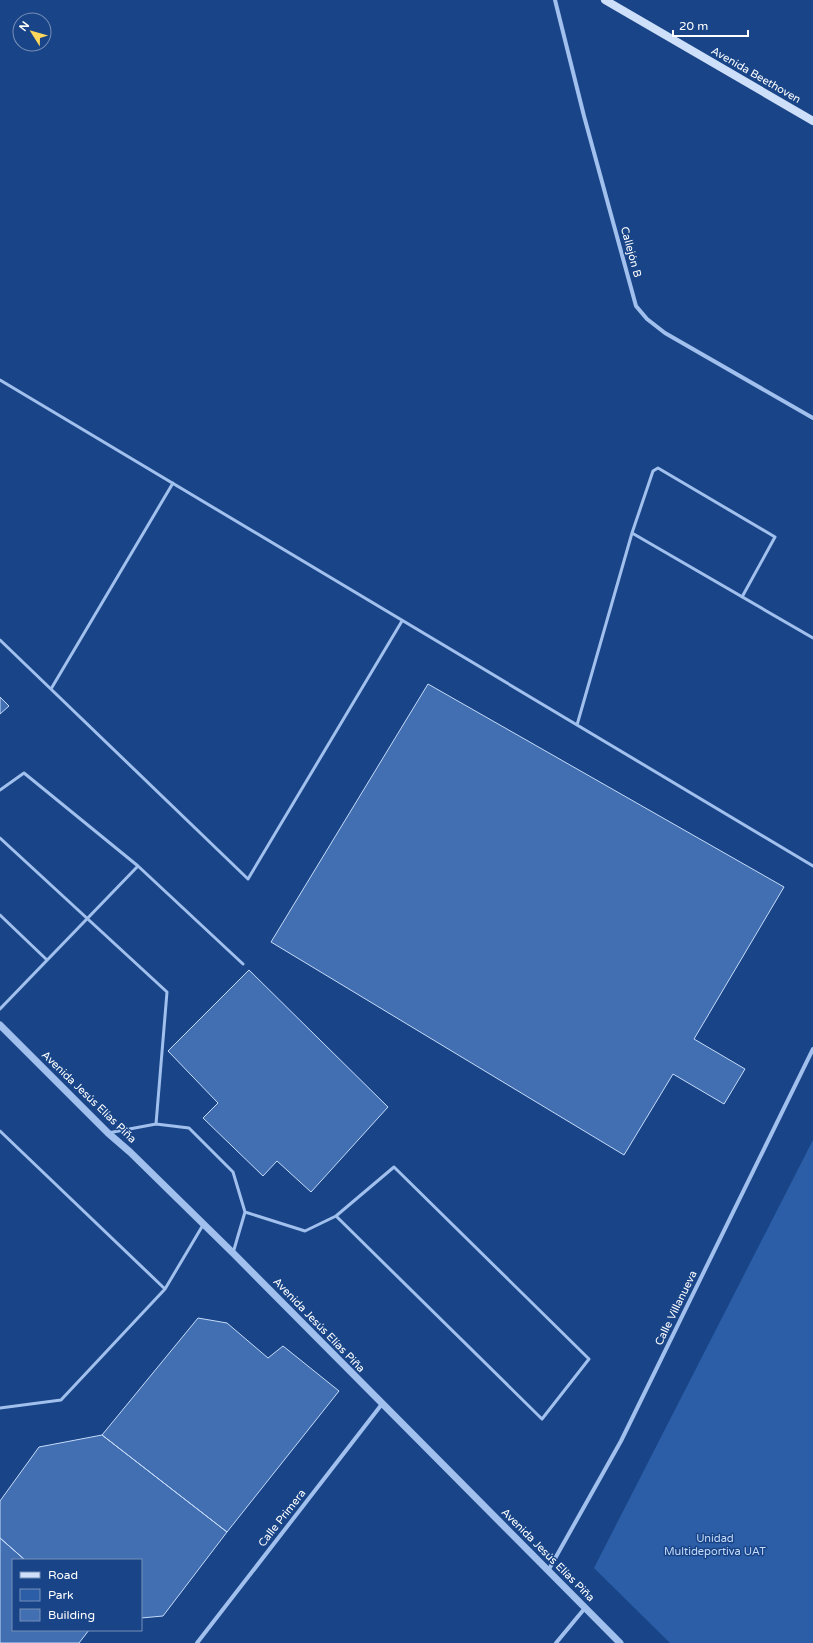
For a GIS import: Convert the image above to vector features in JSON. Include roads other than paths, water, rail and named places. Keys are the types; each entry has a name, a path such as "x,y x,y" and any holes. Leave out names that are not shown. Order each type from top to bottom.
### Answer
{"main road":[{"name":"Avenida Beethoven","path":"605,0 813,122"}],"street":[{"name":"Callejón B","path":"554,0 636,306 647,319 665,333 813,418"},
{"name":"Avenida Jesús Elías Piña","path":"0,1025 108,1133 130,1152 204,1224 620,1643"},
{"name":"Calle Villanueva","path":"548,1571 620,1441 813,1049"},
{"name":"Calle Primera","path":"197,1643 382,1404"},
{"path":"556,1643 585,1608"}],"lane":[{"path":"0,380 813,866"},
{"path":"577,725 632,534 653,471 658,468 775,537 742,596"},
{"path":"51,689 173,483"},
{"path":"632,534 813,638"},
{"path":"0,640 248,879 402,621"},
{"path":"0,790 24,773 138,866 243,964"},
{"path":"0,838 167,992 156,1124"},
{"path":"0,1009 138,866"},
{"path":"0,915 47,960"},
{"path":"108,1133 156,1124 189,1128 233,1172 245,1212 233,1253"},
{"path":"0,1131 165,1289"},
{"path":"245,1212 306,1231 336,1216 394,1167 588,1359 542,1419 336,1216"},
{"path":"0,1408 62,1400 165,1289 204,1224"}],"park label":[{"name":"Unidad Multideportiva UAT","path":"715,1544"}]}
